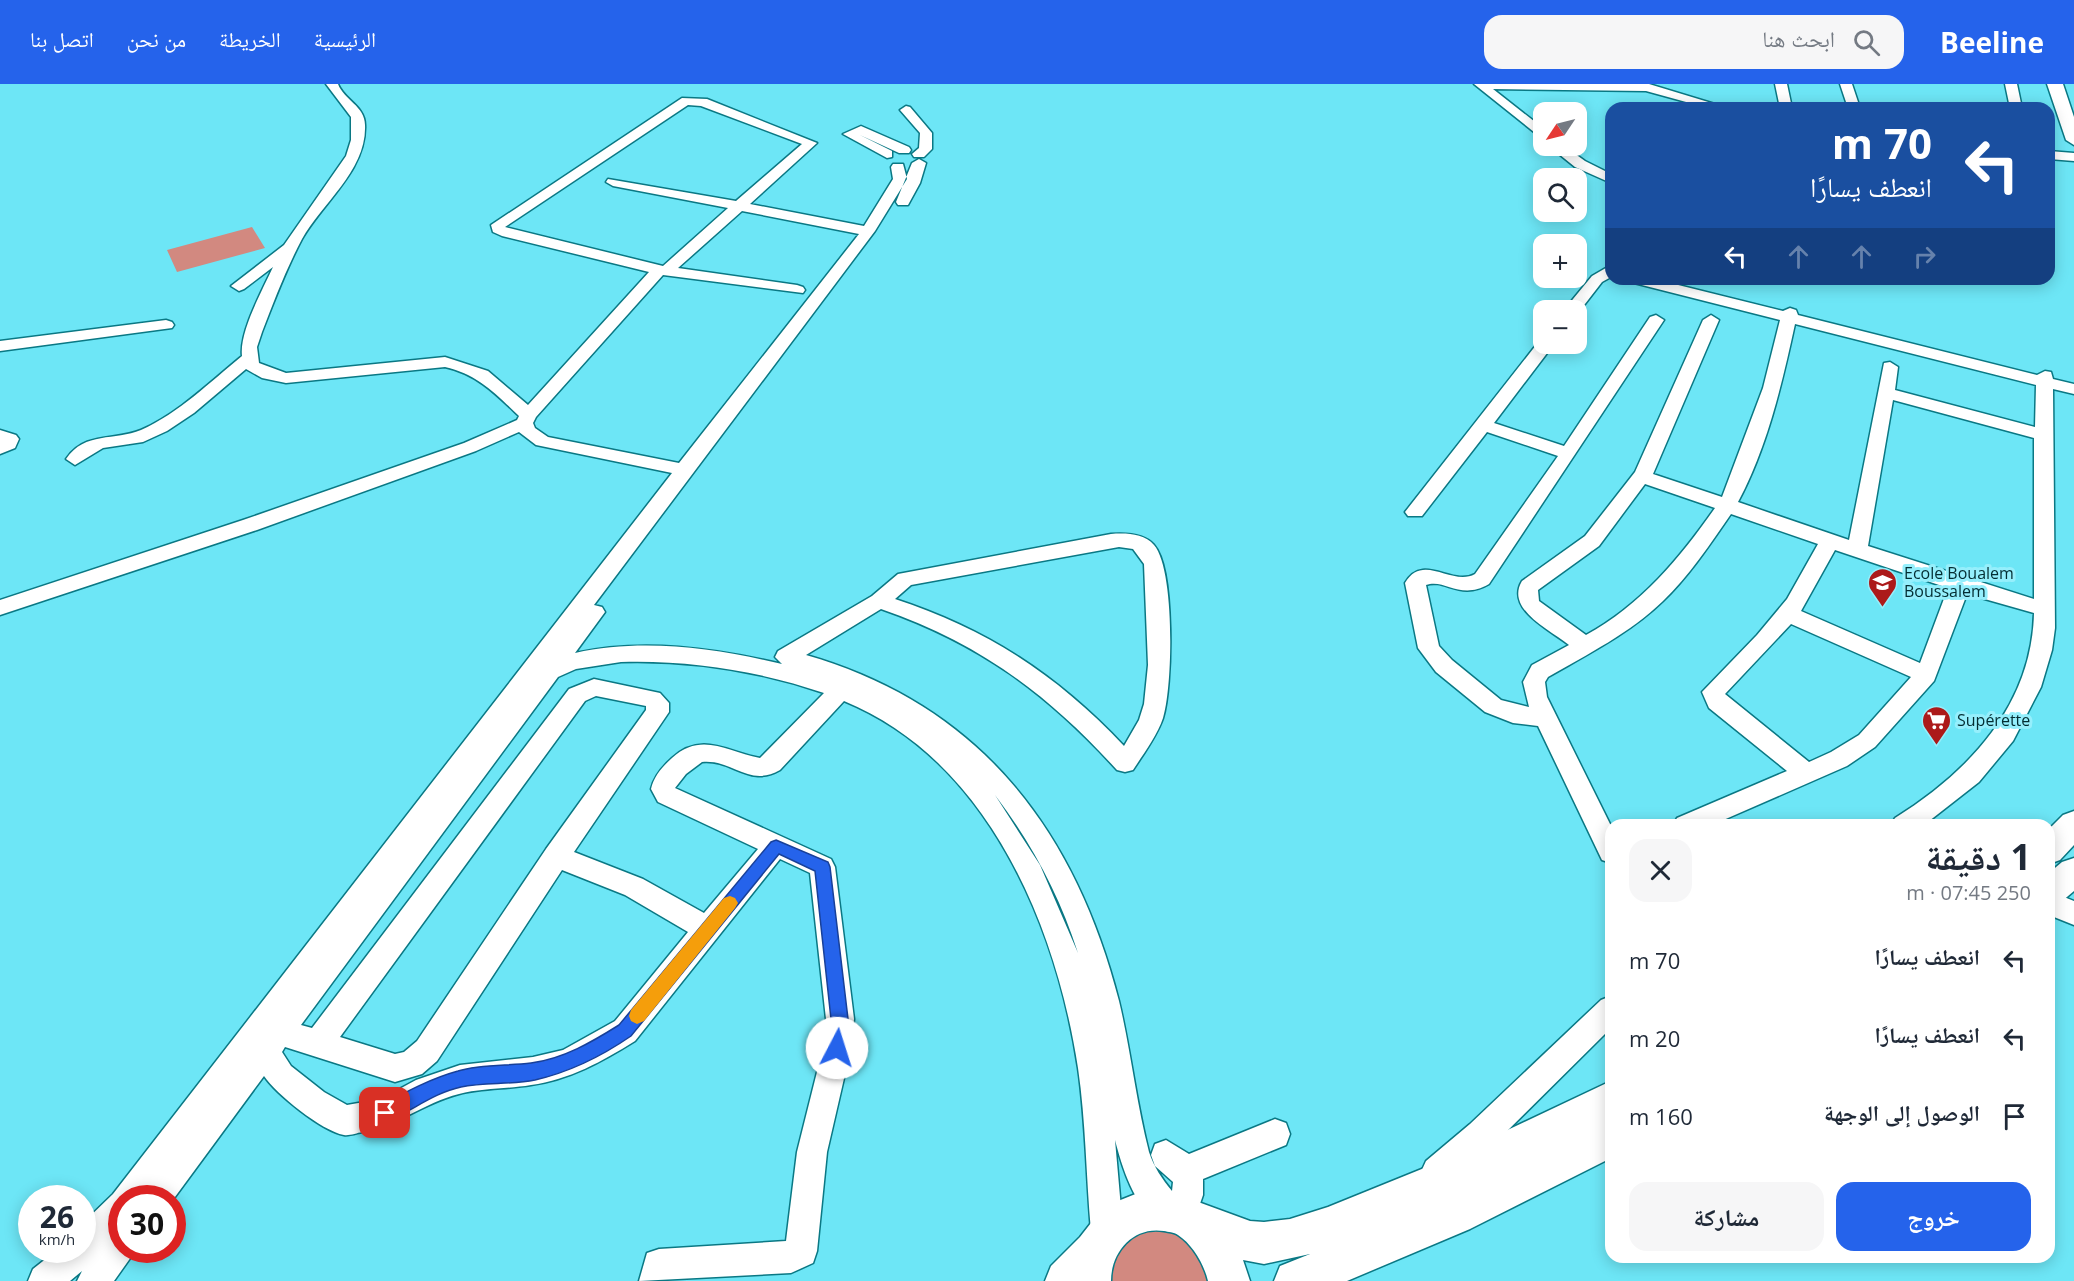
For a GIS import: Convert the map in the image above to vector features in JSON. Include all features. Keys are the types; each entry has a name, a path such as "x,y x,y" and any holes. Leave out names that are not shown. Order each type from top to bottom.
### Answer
{"main road":[{"path":"2055,84 2074,140"},
{"path":"2071,84 2074,93"},
{"path":"2055,844 2074,824"},
{"path":"2055,887 2074,872"},
{"path":"1066,1281 1098,1255 1125,1217 1147,1210 1181,1216 1240,1238 1263,1243 1302,1237 1456,1178 1605,1103"},
{"path":"1295,1281 1402,1239 1537,1177 1605,1140"},
{"path":"1181,1216 1215,1245 1224,1259 1229,1281"}],"street":[{"path":"333,84 334,91 351,105 359,122 356,150 307,217 290,248 254,332 249,347 251,365 268,374 286,378 445,362 462,364 487,376 526,419 527,431 542,441 683,470"},
{"path":"1481,84 1645,86 1701,102"},
{"path":"1481,84 1533,127"},
{"path":"1781,84 1785,102"},
{"path":"1846,84 1852,102"},
{"path":"1997,84 2011,85 2015,102"},
{"path":"1645,86 1652,94 1652,101"},
{"path":"797,290 658,269 507,233 498,229 498,225 686,101 703,102 804,141"},
{"path":"905,158 925,149 926,133 906,110"},
{"path":"0,608 250,525 470,447 526,419 658,269 723,203 804,141"},
{"path":"658,269 739,206 804,141"},
{"path":"2055,155 2074,157"},
{"path":"1570,156 1605,176"},
{"path":"137,1185 868,231 900,179 905,158"},
{"path":"164,1185 581,629 881,235 909,192 905,158"},
{"path":"613,182 868,231"},
{"path":"239,286 290,248"},
{"path":"1581,300 1605,275"},
{"path":"1660,285 2045,379 2074,389"},
{"path":"1677,285 1789,316"},
{"path":"1605,839 1534,690 1536,676 1546,667 1624,622 1656,596 1681,568 1728,505 1738,485 1772,388 1789,316"},
{"path":"1547,718 1513,714 1493,706 1444,666 1430,648 1415,583 1419,578 1427,576 1465,585 1479,582 1529,516 1567,453 1656,320"},
{"path":"1586,646 1532,606 1527,599 1527,591 1529,586 1592,541 1641,476 1688,378 1711,320"},
{"path":"0,346 166,325"},
{"path":"1415,512 1538,354"},
{"path":"75,459 98,441 134,438 148,433 178,414 250,357"},
{"path":"1857,551 1890,367"},
{"path":"2045,379 2074,383"},
{"path":"1914,819 1962,785 1989,758 2010,729 2040,657 2044,609 2045,379"},
{"path":"1886,393 2045,435"},
{"path":"1483,425 1567,453"},
{"path":"0,435 10,439 9,444 0,448"},
{"path":"1641,476 1960,585 2044,609"},
{"path":"786,657 879,601 895,585 919,574 1126,539 1142,543 1151,554 1154,564 1158,681 1156,702 1144,735 1125,763 1066,703 1028,673 976,639 946,625 879,601"},
{"path":"1806,773 1712,695 1789,614 1810,582 1829,541"},
{"path":"1700,819 1839,759 1867,741 1926,675 1960,585"},
{"path":"1789,614 1926,675"},
{"path":"581,629 599,641 664,640 710,644 820,665 862,680 899,699 936,724 974,758 1036,831 1053,859 1075,908 1094,962 1116,1052 1135,1156 1147,1185 1181,1216 1190,1181 1176,1163 1275,1134"},
{"path":"549,672 566,663 587,657 639,655 737,662 781,671 841,690 886,712 914,729 950,761 1013,840 1042,894 1066,953 1089,1049 1098,1255"},
{"path":"272,1042 318,1043 395,1068 412,1064 427,1051 555,857 657,712 658,704 652,699 594,687 577,695 318,1043"},
{"path":"656,1281 659,1265 791,1257 801,1251 812,1152 837,1048 840,1019 822,867 667,795 663,789 664,783 688,756 697,752 709,751 763,768 772,763 841,690"},
{"path":"272,1042 281,1076 305,1095 345,1120 385,1113 427,1090 460,1078 533,1071 566,1062 601,1046 625,1031 776,846"},
{"path":"555,857 582,865 634,889 691,918 706,930"},
{"path":"2055,905 2074,913"},
{"path":"1411,1194 1481,1135 1605,1015"},
{"path":"96,1234 108,1221"},
{"path":"94,1281 108,1262"},
{"path":"45,1281 66,1263"}],"shaded area":[{"path":"252,227 265,248 177,272 167,250"},
{"path":"1134,1229 1184,1232 1215,1281 1105,1281 1105,1272"}],"slow traffic":[{"path":"637,1016 730,903"}],"place":[{"name":"Ecole Boualem Boussalem","path":"1883,608"},
{"name":"Supérette","path":"1936,746"}],"route":[{"path":"385,1113 427,1090 460,1078 533,1071 566,1062 601,1046 625,1031 776,846 822,867 840,1019 837,1048"}]}
